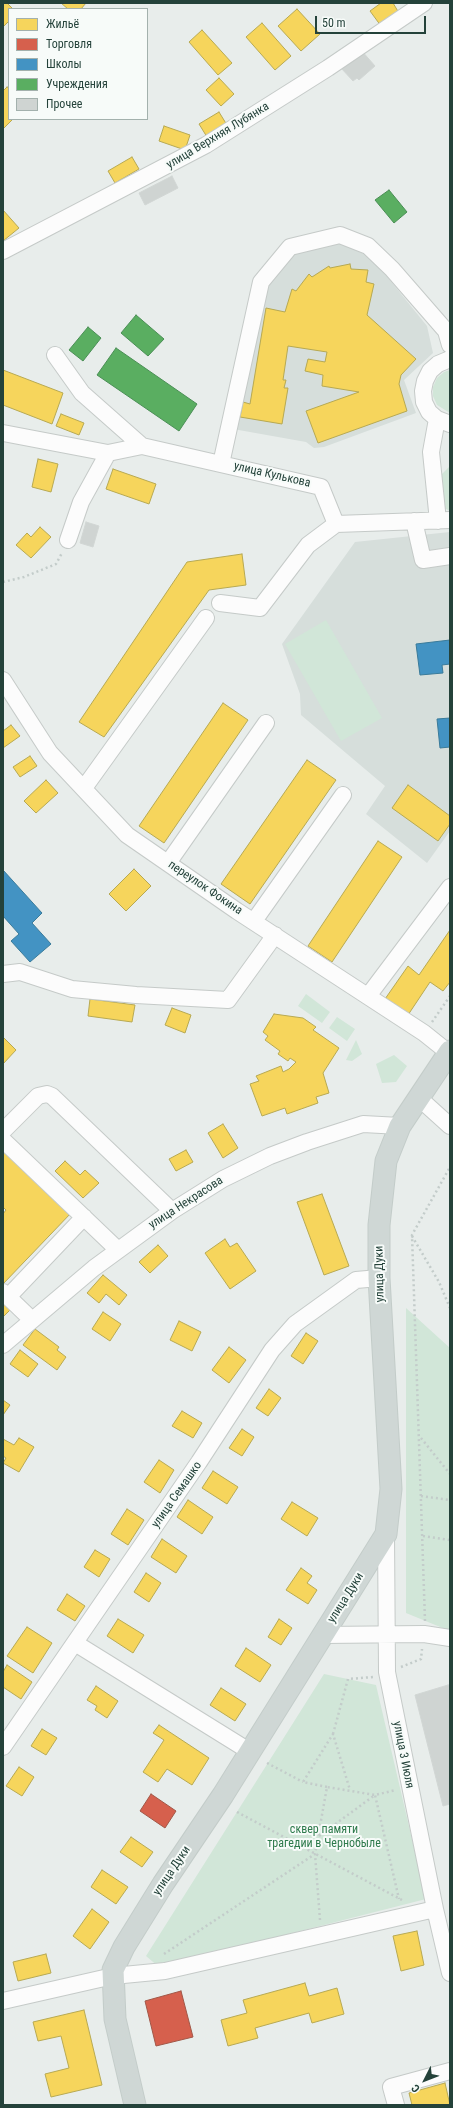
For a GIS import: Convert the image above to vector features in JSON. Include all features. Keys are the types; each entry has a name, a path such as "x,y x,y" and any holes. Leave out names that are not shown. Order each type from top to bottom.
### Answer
{"main road":[{"name":"улица Дуки","path":"135,2105 115,2019 113,1976 124,1947 163,1884 223,1795 249,1751 386,1534 391,1489 379,1278 379,1225 386,1161 400,1126 449,1052"}],"street":[{"name":"улица Верхняя Лубянка","path":"3,251 206,145 328,68 414,5"},
{"path":"221,464 261,282 290,247 340,235 368,246 392,269 446,331 450,345"},
{"path":"55,355 82,393 142,446"},
{"path":"220,603 260,608 308,545 336,524 444,520 431,452 444,422 429,412 424,402 423,391 425,381 430,371 438,364 450,359"},
{"path":"3,433 108,453 142,446"},
{"name":"улица Кулькова","path":"142,446 321,487 336,524"},
{"path":"68,540 81,502 108,453"},
{"path":"414,521 423,560 450,556"},
{"path":"84,788 206,618"},
{"name":"переулок Фокина","path":"3,680 50,753 127,834 254,921 424,1033 449,1052"},
{"path":"168,863 266,723"},
{"path":"254,921 343,795"},
{"path":"368,996 450,887"},
{"path":"3,974 20,972 72,989 136,995 228,1000 275,935"},
{"path":"3,1131 38,1096 47,1094 52,1096 172,1211"},
{"path":"419,1098 450,1126"},
{"name":"улица Некрасова","path":"5,1338 32,1319 118,1250 172,1211 223,1179 270,1156 307,1142 364,1124 400,1126"},
{"path":"3,1140 118,1250"},
{"path":"32,1319 5,1294 84,1217"},
{"name":"улица Семашко","path":"3,1747 199,1462 272,1350 295,1324 356,1280 379,1278"},
{"name":"улица 3 Июля","path":"386,1534 387,1672 429,1911 450,1973"},
{"path":"323,1634 424,1634 450,1638"},
{"path":"75,1643 249,1751"},
{"path":"3,2001 113,1976 165,1971 429,1911"},
{"path":"396,2105 391,2086 450,2071"}],"path":[{"path":"3,582 24,578 56,564"},
{"path":"424,1033 450,996"},
{"path":"426,1623 412,1235 450,1166"},
{"path":"412,1235 439,1282 450,1308"},
{"path":"421,1438 450,1474"},
{"path":"421,1496 450,1500"},
{"path":"423,1536 450,1540"},
{"path":"304,1782 333,1734 348,1679 373,1678"},
{"path":"333,1734 350,1790"},
{"path":"267,1763 304,1782 375,1795"},
{"path":"320,1936 315,1854 327,1787"},
{"path":"318,1836 375,1795 400,1789"},
{"path":"375,1795 399,1899"},
{"path":"237,1812 399,1899 429,1911"},
{"path":"160,1957 315,1854"}],"shaded area":[{"path":"336,241 372,258 427,326 433,353 404,380 416,413 324,447 314,448 306,442 233,429 262,287 292,251"},
{"path":"450,532 450,831 427,863 366,814 385,786 301,715 300,694 282,644 355,542"}],"green space":[{"path":"450,370 450,413 437,405 433,396 433,387 437,378 444,372"},
{"path":"450,466 450,511 442,507 439,498 442,474"},
{"path":"326,620 382,718 341,741 285,644"},
{"path":"306,994 330,1012 322,1023 298,1006"},
{"path":"337,1017 355,1029 347,1041 329,1028"},
{"path":"356,1040 362,1054 352,1061 346,1060"},
{"path":"394,1055 407,1066 396,1082 382,1083 376,1064"},
{"path":"406,1308 450,1348 450,1631 406,1613"},
{"name":"сквер памяти трагедии в Чернобыле","path":"324,1674 376,1685 426,1899 159,1967 146,1956"}],"building: Жильё":[{"path":"3,3 7,3 12,8 8,8 8,22 3,27"},
{"path":"61,3 86,3 82,8 67,8"},
{"path":"381,3 393,3 399,13 381,26 370,11"},
{"path":"297,9 320,34 301,51 278,26"},
{"path":"262,23 291,56 275,70 246,37"},
{"path":"202,30 232,63 218,75 189,42"},
{"path":"219,78 234,94 221,106 206,90"},
{"path":"8,88 8,120 12,120 3,129 3,91"},
{"path":"219,112 227,125 207,137 199,124"},
{"path":"164,126 190,135 185,150 159,141"},
{"path":"132,157 139,169 115,183 108,171"},
{"path":"3,210 19,228 3,241"},
{"path":"350,264 351,269 368,270 366,282 374,284 367,315 416,359 401,375 399,384 407,411 318,443 306,411 359,392 322,386 323,375 305,371 308,359 325,362 327,352 288,346 283,380 286,380 284,388 288,388 282,424 240,417 243,402 250,404 266,308 285,312 292,289 296,291 309,274 312,277 329,266 330,268"},
{"path":"3,370 63,393 52,424 3,405"},
{"path":"61,414 84,423 79,435 56,426"},
{"path":"38,459 58,464 51,492 32,487"},
{"path":"113,469 156,484 149,504 106,489"},
{"path":"40,527 51,537 31,558 16,545 27,533 31,537"},
{"path":"242,554 246,585 209,590 104,737 79,722 187,562"},
{"path":"223,703 248,720 164,843 139,826"},
{"path":"11,725 20,736 3,748 3,731"},
{"path":"30,756 37,766 20,777 13,767"},
{"path":"307,760 336,780 250,904 221,884"},
{"path":"46,780 58,793 36,813 24,801"},
{"path":"408,785 450,816 450,824 438,841 392,808"},
{"path":"378,841 402,857 332,962 308,946"},
{"path":"134,869 151,886 126,911 109,894"},
{"path":"450,930 450,982 443,991 430,982 408,1015 385,999 408,966 419,975"},
{"path":"90,999 135,1005 132,1022 88,1016"},
{"path":"172,1008 191,1015 185,1033 165,1025"},
{"path":"274,1014 303,1018 316,1027 313,1030 339,1048 323,1073 329,1093 316,1097 318,1103 287,1114 285,1108 262,1116 250,1084 259,1081 256,1076 281,1066 283,1072 289,1069 296,1062 290,1058 288,1061 278,1054 280,1051 265,1040 268,1036 263,1032"},
{"path":"3,1037 16,1050 3,1064"},
{"path":"223,1124 238,1148 223,1158 208,1133"},
{"path":"7,1150 72,1212 3,1284 3,1214 6,1210 3,1207 3,1154"},
{"path":"186,1150 193,1162 176,1171 169,1159"},
{"path":"65,1161 80,1175 85,1170 99,1183 83,1198 55,1171"},
{"path":"322,1194 349,1266 324,1275 297,1202"},
{"path":"225,1239 230,1247 237,1243 256,1271 230,1289 205,1253"},
{"path":"158,1245 168,1256 150,1273 139,1262"},
{"path":"103,1275 127,1295 119,1305 106,1294 99,1303 87,1293"},
{"path":"3,1303 10,1310 3,1317"},
{"path":"103,1312 121,1324 110,1341 92,1329"},
{"path":"179,1321 201,1332 192,1351 170,1340"},
{"path":"35,1329 59,1347 57,1350 66,1357 57,1370 23,1345"},
{"path":"306,1333 318,1341 303,1364 291,1356"},
{"path":"229,1347 246,1360 229,1383 212,1370"},
{"path":"20,1350 38,1364 28,1377 10,1364"},
{"path":"269,1389 281,1398 268,1416 256,1408"},
{"path":"3,1400 10,1405 3,1415"},
{"path":"182,1411 202,1423 193,1438 172,1426"},
{"path":"242,1429 254,1437 242,1456 229,1448"},
{"path":"19,1438 34,1447 19,1472 3,1463 6,1458 3,1456 3,1439 14,1445"},
{"path":"159,1460 174,1470 160,1493 144,1482"},
{"path":"213,1471 238,1487 227,1504 202,1488"},
{"path":"188,1500 213,1517 202,1534 177,1517"},
{"path":"292,1502 318,1518 307,1536 281,1519"},
{"path":"127,1509 144,1520 128,1545 111,1534"},
{"path":"162,1539 187,1556 176,1573 151,1557"},
{"path":"95,1550 110,1559 99,1577 84,1567"},
{"path":"301,1568 312,1576 307,1583 317,1590 308,1604 286,1590"},
{"path":"146,1573 161,1583 149,1602 134,1592"},
{"path":"67,1594 85,1606 75,1621 57,1610"},
{"path":"118,1619 144,1635 133,1653 107,1636"},
{"path":"279,1619 292,1628 281,1645 268,1637"},
{"path":"27,1627 52,1643 33,1673 7,1656"},
{"path":"246,1648 271,1665 260,1682 235,1666"},
{"path":"7,1665 32,1682 21,1699 3,1687 3,1672"},
{"path":"96,1686 118,1701 107,1718 95,1710 97,1706 87,1700"},
{"path":"221,1688 246,1704 235,1721 210,1705"},
{"path":"159,1725 209,1758 192,1785 167,1769 158,1782 143,1772 164,1740 153,1733"},
{"path":"42,1729 57,1738 46,1755 31,1746"},
{"path":"19,1767 34,1777 22,1796 6,1786"},
{"path":"131,1837 153,1852 142,1867 120,1852"},
{"path":"102,1870 128,1887 116,1904 91,1887"},
{"path":"92,1909 109,1922 90,1949 73,1936"},
{"path":"417,1931 424,1965 401,1971 393,1936"},
{"path":"46,1954 51,1973 18,1981 13,1962"},
{"path":"305,1983 309,1996 337,1988 344,2014 312,2023 309,2013 255,2028 258,2038 228,2046 221,2020 247,2013 243,2000"},
{"path":"84,2010 102,2085 51,2097 45,2074 69,2068 61,2036 38,2041 33,2022"},
{"path":"445,2083 450,2105 412,2105 409,2093"}],"building: Торговля":[{"path":"151,1794 176,1811 165,1828 140,1811"},
{"path":"181,1991 193,2037 156,2046 145,2001"}],"building: Школы":[{"path":"450,640 450,664 442,665 443,673 420,675 416,644"},
{"path":"450,718 450,747 440,748 437,719"},
{"path":"3,870 42,913 32,923 51,944 30,962 11,941 19,934 3,916"}],"building: Учреждения":[{"path":"389,190 407,212 394,223 375,200"},
{"path":"136,315 164,339 148,356 121,333"},
{"path":"88,327 101,338 83,361 69,350"},
{"path":"116,348 197,404 179,431 97,375"}],"building: Прочее":[{"path":"361,50 375,66 359,80 357,78 353,81 341,68"},
{"path":"172,176 178,188 145,205 139,193"},
{"path":"86,522 99,526 93,547 80,543"},
{"path":"450,1685 450,1804 443,1806 415,1695"}]}
